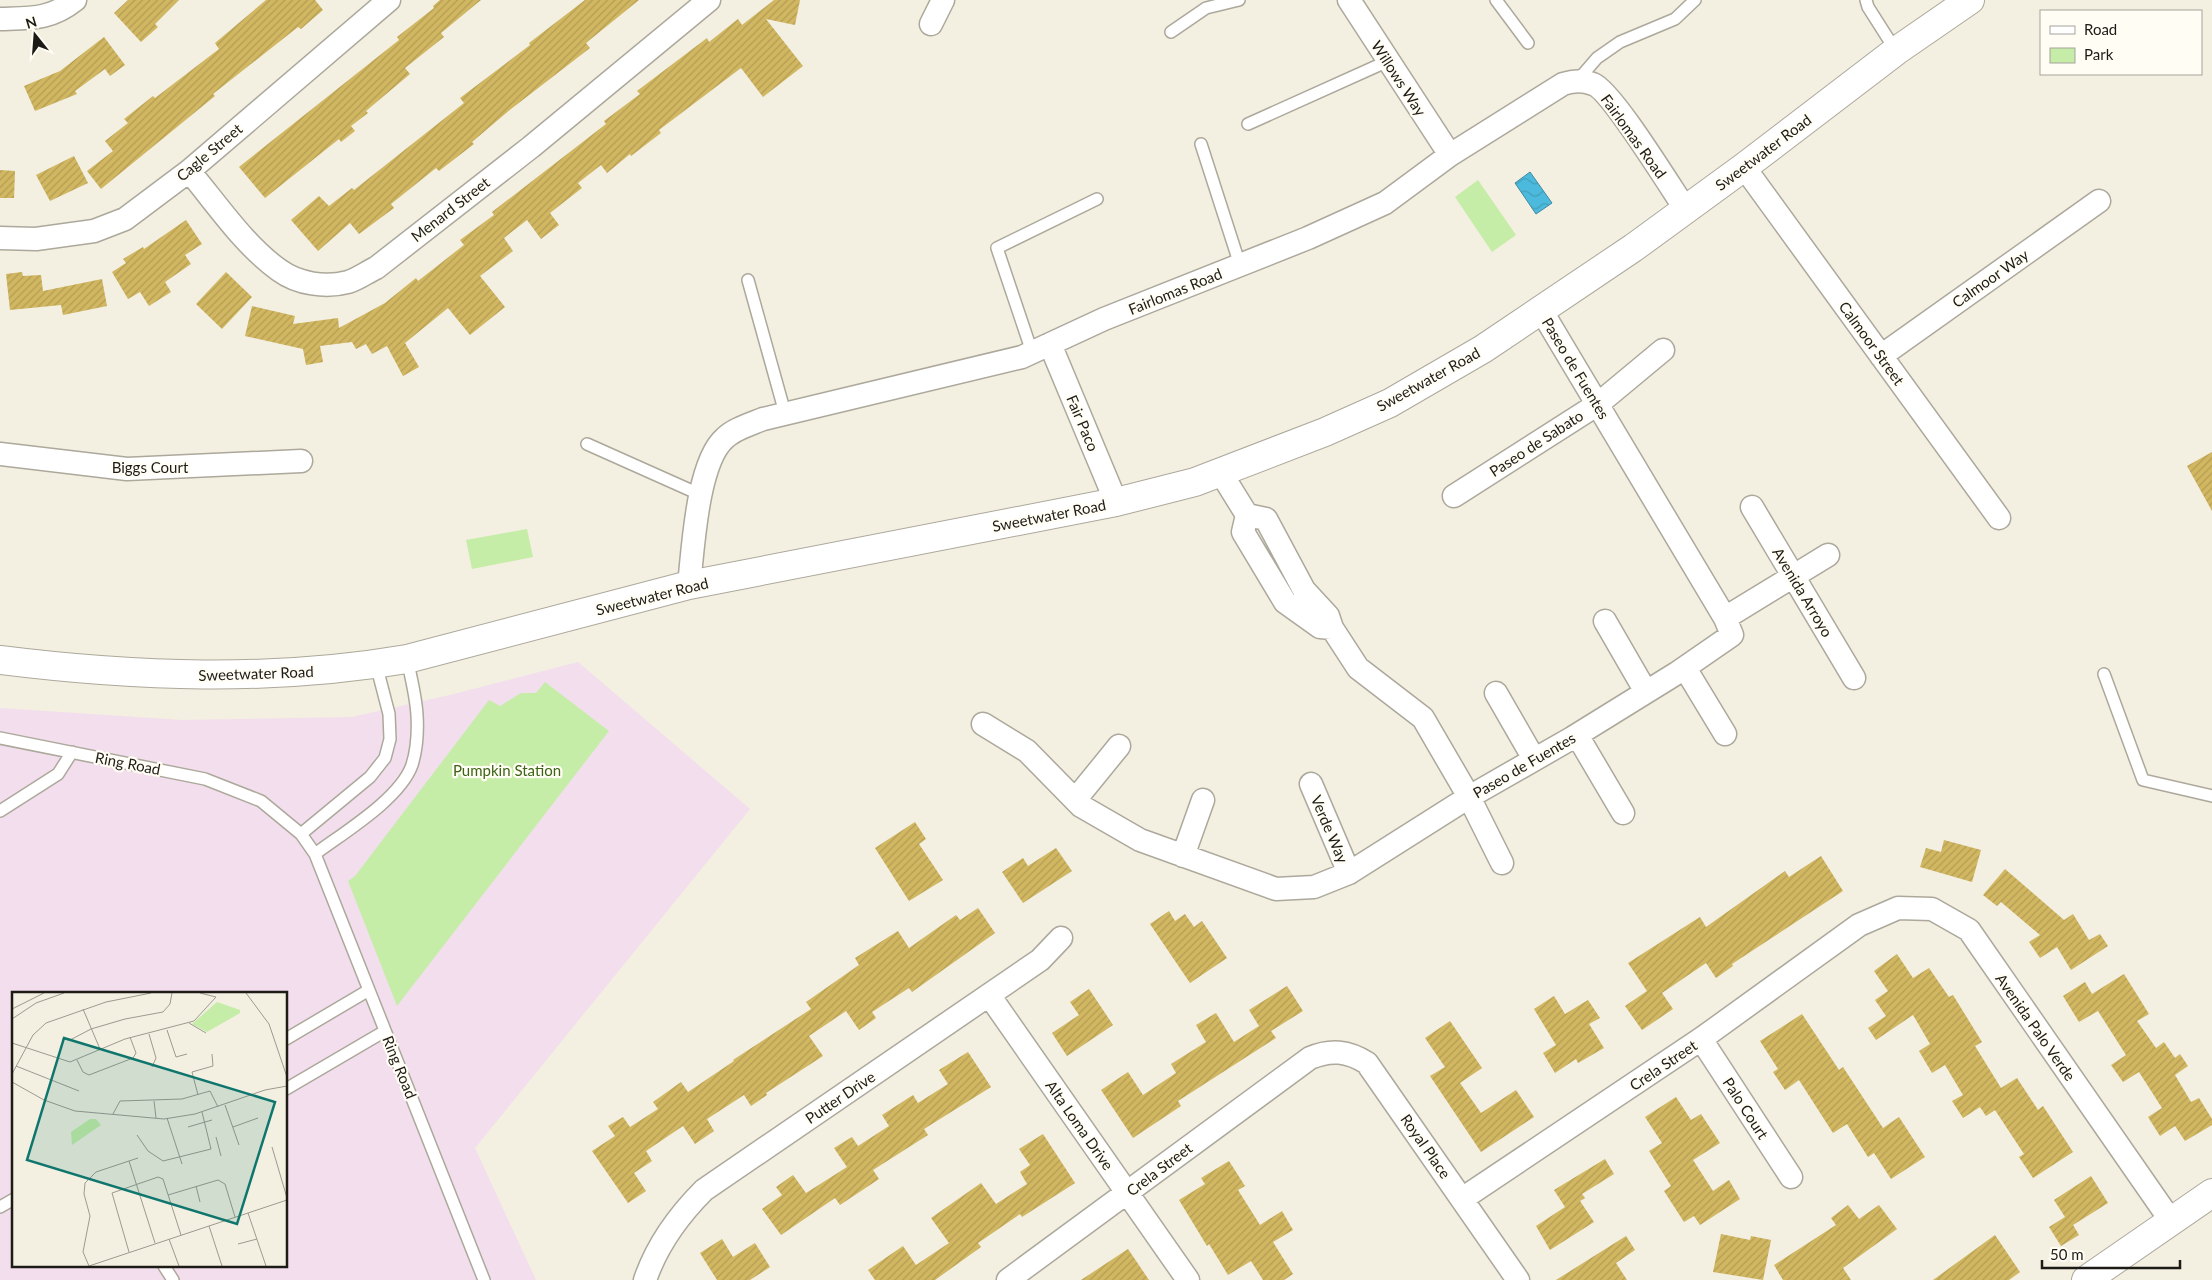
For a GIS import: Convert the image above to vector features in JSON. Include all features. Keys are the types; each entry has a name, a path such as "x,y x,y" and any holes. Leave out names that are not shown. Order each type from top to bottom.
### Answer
{"main road":[{"name":"Sweetwater Road","path":"0,660 66,668 209,676 326,671 376,664 407,659 689,586 1116,502 1195,482 1325,432 1390,403 1482,349 1686,210 1896,52 1970,0"},
{"path":"2086,1280 2212,1193"}],"street":[{"path":"0,20 43,17 67,6 75,0"},
{"name":"Menard Street","path":"189,171 251,245 279,271 301,281 323,285 350,282 376,268 515,159 709,0"},
{"path":"931,24 943,0"},
{"name":"Willows Way","path":"1349,0 1450,155"},
{"name":"Cagle Street","path":"0,238 36,239 94,231 126,219 189,171 382,2"},
{"name":"Fairlomas Road","path":"689,586 699,494 715,452 725,438 763,419 1015,359 1104,319 1240,265 1385,203 1450,155 1563,84 1578,80 1595,84 1612,100 1686,210"},
{"name":"Calmoor Street","path":"1744,167 1999,518"},
{"name":"Calmoor Way","path":"1881,356 2099,201"},
{"name":"Paseo de Fuentes","path":"983,724 1027,750 1081,806 1140,840 1276,889 1314,887 1349,873 1469,797 1577,735 1684,668 1732,635 1725,618 1541,310"},
{"name":"Fair Paco","path":"1041,348 1116,502"},
{"name":"Paseo de Sabato","path":"1454,496 1598,404 1663,350"},
{"name":"Biggs Court","path":"0,454 127,469 301,461"},
{"path":"1221,473 1247,515 1243,532 1285,602 1320,627 1332,628 1358,668 1423,718 1469,797 1502,863"},
{"name":"Avenida Arroyo","path":"1752,507 1854,678"},
{"path":"1725,618 1828,555"},
{"path":"1606,621 1646,692"},
{"path":"1684,668 1725,734"},
{"path":"1496,693 1534,760"},
{"path":"1577,735 1623,813"},
{"path":"1075,800 1119,746"},
{"name":"Verde Way","path":"1311,784 1349,873"},
{"path":"1183,856 1203,800"},
{"name":"Avenida Palo Verde","path":"1859,925 1898,908 1932,909 1969,930 2171,1221"},
{"name":"Crela Street","path":"1462,1199 1701,1040 1859,925"},
{"name":"Putter Drive","path":"645,1280 660,1245 672,1226 704,1190 1040,960 1061,938"},
{"name":"Alta Loma Drive","path":"989,995 1188,1280"},
{"name":"Palo Court","path":"1701,1040 1791,1177"},
{"name":"Royal Place","path":"1310,1058 1329,1052 1339,1052 1349,1053 1367,1062 1518,1280"},
{"name":"Crela Street","path":"1008,1280 1310,1058"}],"lane":[{"path":"1171,32 1206,8 1239,0"},
{"path":"1496,0 1528,43"},
{"path":"1578,80 1597,58 1620,42 1675,19 1695,0"},
{"path":"1866,0 1868,8 1896,52"},
{"path":"1248,124 1388,61"},
{"path":"1201,144 1240,265"},
{"path":"1041,348 997,248 1097,199"},
{"path":"748,280 785,414"},
{"path":"587,444 699,494"},
{"path":"315,854 381,805 398,788 412,766 417,737 417,713 407,659"},
{"path":"301,834 370,777 386,758 390,739 389,714 376,664"},
{"path":"2104,674 2143,780 2212,796"},
{"name":"Ring Road","path":"0,738 206,778 261,800 301,834 315,854 484,1280"},
{"path":"0,811 58,774 72,752"},
{"path":"288,1038 369,990"},
{"path":"288,1088 385,1031"},
{"path":"0,1207 12,1200"},
{"path":"165,1268 172,1280"}],"shaded area":[{"path":"578,662 750,809 475,1148 536,1280 0,1280 0,708 182,720 352,717 454,694"}],"green space":[{"path":"1478,180 1516,235 1492,252 1455,197"},
{"path":"527,529 533,557 472,569 466,540"},
{"name":"Pumpkin Station","path":"545,682 609,731 397,1006 348,881 355,876 489,700 500,706 521,693 536,693"}],"water":[{"path":"1530,172 1552,203 1536,214 1515,183"}],"building":[{"path":"128,0 179,0 155,24 158,27 141,42 114,13"},
{"path":"266,0 315,0 323,10 301,29 298,27 213,94 215,96 101,189 87,171 113,151 105,141 128,123 124,119 219,49 215,43"},
{"path":"440,0 481,0 441,33 444,37 405,68 410,74 351,126 355,131 341,142 339,139 265,198 239,167 399,40 397,37 434,8 433,6"},
{"path":"585,0 639,0 586,43 590,48 511,109 472,142 474,144 439,171 436,168 391,204 394,208 359,234 350,223 318,251 291,220 319,196 329,206 352,188 354,190 464,103 460,98"},
{"path":"774,0 800,0 795,25 766,19 803,66 763,97 741,68 659,130 661,133 631,156 630,154 607,173 601,165 578,183 582,188 550,213 559,225 541,239 527,220 504,238 513,251 480,276 505,307 470,335 448,308 405,343 419,367 403,376 387,346 372,354 366,344 356,349 352,342 320,346 323,362 306,365 303,349 245,336 252,306 295,316 293,324 338,318 339,328 385,303 416,278 418,281 464,245 460,240 494,215 492,212 606,124 604,121 640,94 637,91 707,38 709,42 738,19 742,25"},
{"path":"104,37 125,65 110,76 105,69 75,91 77,94 35,111 24,86 60,71"},
{"path":"74,156 88,183 50,201 36,175"},
{"path":"0,170 15,171 14,198 0,198"},
{"path":"186,220 202,244 185,255 191,264 165,282 171,292 149,306 140,292 128,299 112,272 126,263 123,259 143,247 144,249"},
{"path":"22,272 23,276 41,275 43,291 102,279 107,306 63,315 61,305 10,310 6,274"},
{"path":"226,272 252,297 222,329 196,304"},
{"path":"2212,452 2212,511 2187,466"},
{"path":"915,822 926,839 919,844 943,880 909,901 875,848"},
{"path":"1944,840 1981,850 1972,882 1920,867 1926,848 1941,852"},
{"path":"1056,848 1072,871 1023,903 1002,872 1023,858 1028,866"},
{"path":"1821,856 1843,891 1732,964 1733,966 1716,978 1706,963 1662,993 1673,1009 1642,1030 1625,1006 1647,991 1628,963 1700,917 1706,927 1785,871 1789,877"},
{"path":"2005,869 2064,920 2073,914 2089,940 2100,934 2108,946 2071,970 2057,947 2040,958 2029,942 2040,935 2001,902 1997,906 1983,895"},
{"path":"978,908 995,933 912,992 909,988 872,1012 876,1018 859,1030 846,1011 809,1036 823,1056 766,1093 767,1095 751,1106 744,1095 707,1119 714,1131 695,1144 683,1126 646,1151 652,1161 634,1173 646,1191 628,1203 592,1151 615,1136 608,1126 623,1117 630,1127 658,1109 653,1102 681,1082 688,1092 811,1009 806,1002 859,965 855,958 898,931 909,948 956,915 960,920"},
{"path":"1169,911 1175,921 1185,914 1194,927 1202,921 1227,958 1190,983 1150,924"},
{"path":"1897,954 1913,978 1929,968 1949,997 1953,995 1982,1042 1975,1046 2001,1088 2017,1078 2038,1110 2043,1106 2073,1152 2033,1178 2019,1157 2024,1154 1995,1110 1986,1116 1980,1107 1963,1118 1952,1101 1963,1095 1945,1065 1932,1073 1919,1051 1930,1044 1913,1015 1876,1040 1868,1028 1886,1016 1875,1000 1888,991 1874,971"},
{"path":"2124,974 2149,1014 2137,1021 2156,1048 2164,1042 2175,1058 2180,1054 2188,1066 2175,1075 2191,1102 2199,1098 2212,1119 2212,1125 2185,1141 2175,1126 2160,1136 2148,1117 2162,1108 2139,1072 2123,1082 2111,1065 2126,1055 2098,1011 2079,1022 2063,996 2085,982 2092,994"},
{"path":"1287,986 1303,1011 1271,1031 1276,1038 1178,1101 1181,1106 1133,1138 1101,1090 1128,1072 1143,1095 1176,1073 1171,1064 1206,1042 1196,1025 1216,1013 1234,1042 1259,1026 1249,1010"},
{"path":"1089,989 1113,1025 1067,1056 1052,1033 1079,1015 1070,1002"},
{"path":"1554,996 1565,1014 1588,1000 1600,1018 1589,1024 1604,1048 1578,1063 1576,1059 1555,1073 1543,1053 1556,1045 1534,1009"},
{"path":"1802,1014 1839,1070 1843,1067 1883,1128 1899,1117 1925,1157 1891,1179 1874,1153 1868,1157 1847,1124 1833,1133 1799,1080 1785,1090 1773,1072 1778,1069 1760,1041"},
{"path":"1450,1021 1482,1068 1460,1083 1481,1113 1516,1090 1534,1117 1481,1152 1430,1076 1445,1067 1425,1038"},
{"path":"968,1052 991,1087 924,1129 928,1135 873,1170 879,1179 840,1205 835,1198 781,1235 762,1209 782,1195 776,1187 793,1175 806,1193 847,1167 834,1148 852,1137 858,1146 889,1126 882,1115 913,1095 918,1103 948,1084 939,1070"},
{"path":"1676,1097 1691,1120 1701,1114 1720,1143 1693,1160 1713,1191 1729,1180 1740,1199 1700,1225 1694,1216 1684,1222 1664,1191 1671,1186 1649,1151 1662,1143 1645,1117"},
{"path":"1043,1134 1075,1183 1022,1217 1020,1214 978,1243 981,1247 935,1280 875,1280 868,1270 903,1246 916,1265 949,1243 931,1218 981,1183 996,1204 1027,1184 1020,1172 1030,1165 1019,1149"},
{"path":"1605,1159 1614,1174 1582,1194 1585,1198 1580,1201 1594,1222 1550,1250 1536,1226 1565,1207 1554,1190"},
{"path":"1229,1161 1245,1186 1238,1190 1260,1225 1282,1211 1293,1230 1273,1242 1293,1274 1284,1280 1263,1280 1251,1261 1228,1275 1209,1244 1207,1246 1179,1200 1205,1184 1201,1178"},
{"path":"2091,1176 2108,1203 2073,1225 2079,1235 2061,1246 2049,1227 2065,1217 2054,1200"},
{"path":"1848,1205 1859,1219 1879,1205 1897,1229 1843,1268 1851,1280 1783,1280 1774,1265 1836,1225 1831,1218"},
{"path":"1721,1234 1750,1240 1751,1236 1771,1240 1763,1280 1713,1272"},
{"path":"1995,1235 2020,1272 2009,1280 1933,1280"},
{"path":"1626,1236 1635,1250 1616,1263 1627,1280 1556,1280"},
{"path":"722,1239 733,1257 755,1243 770,1267 750,1280 717,1280 700,1253"},
{"path":"1128,1249 1149,1280 1081,1280"}]}
